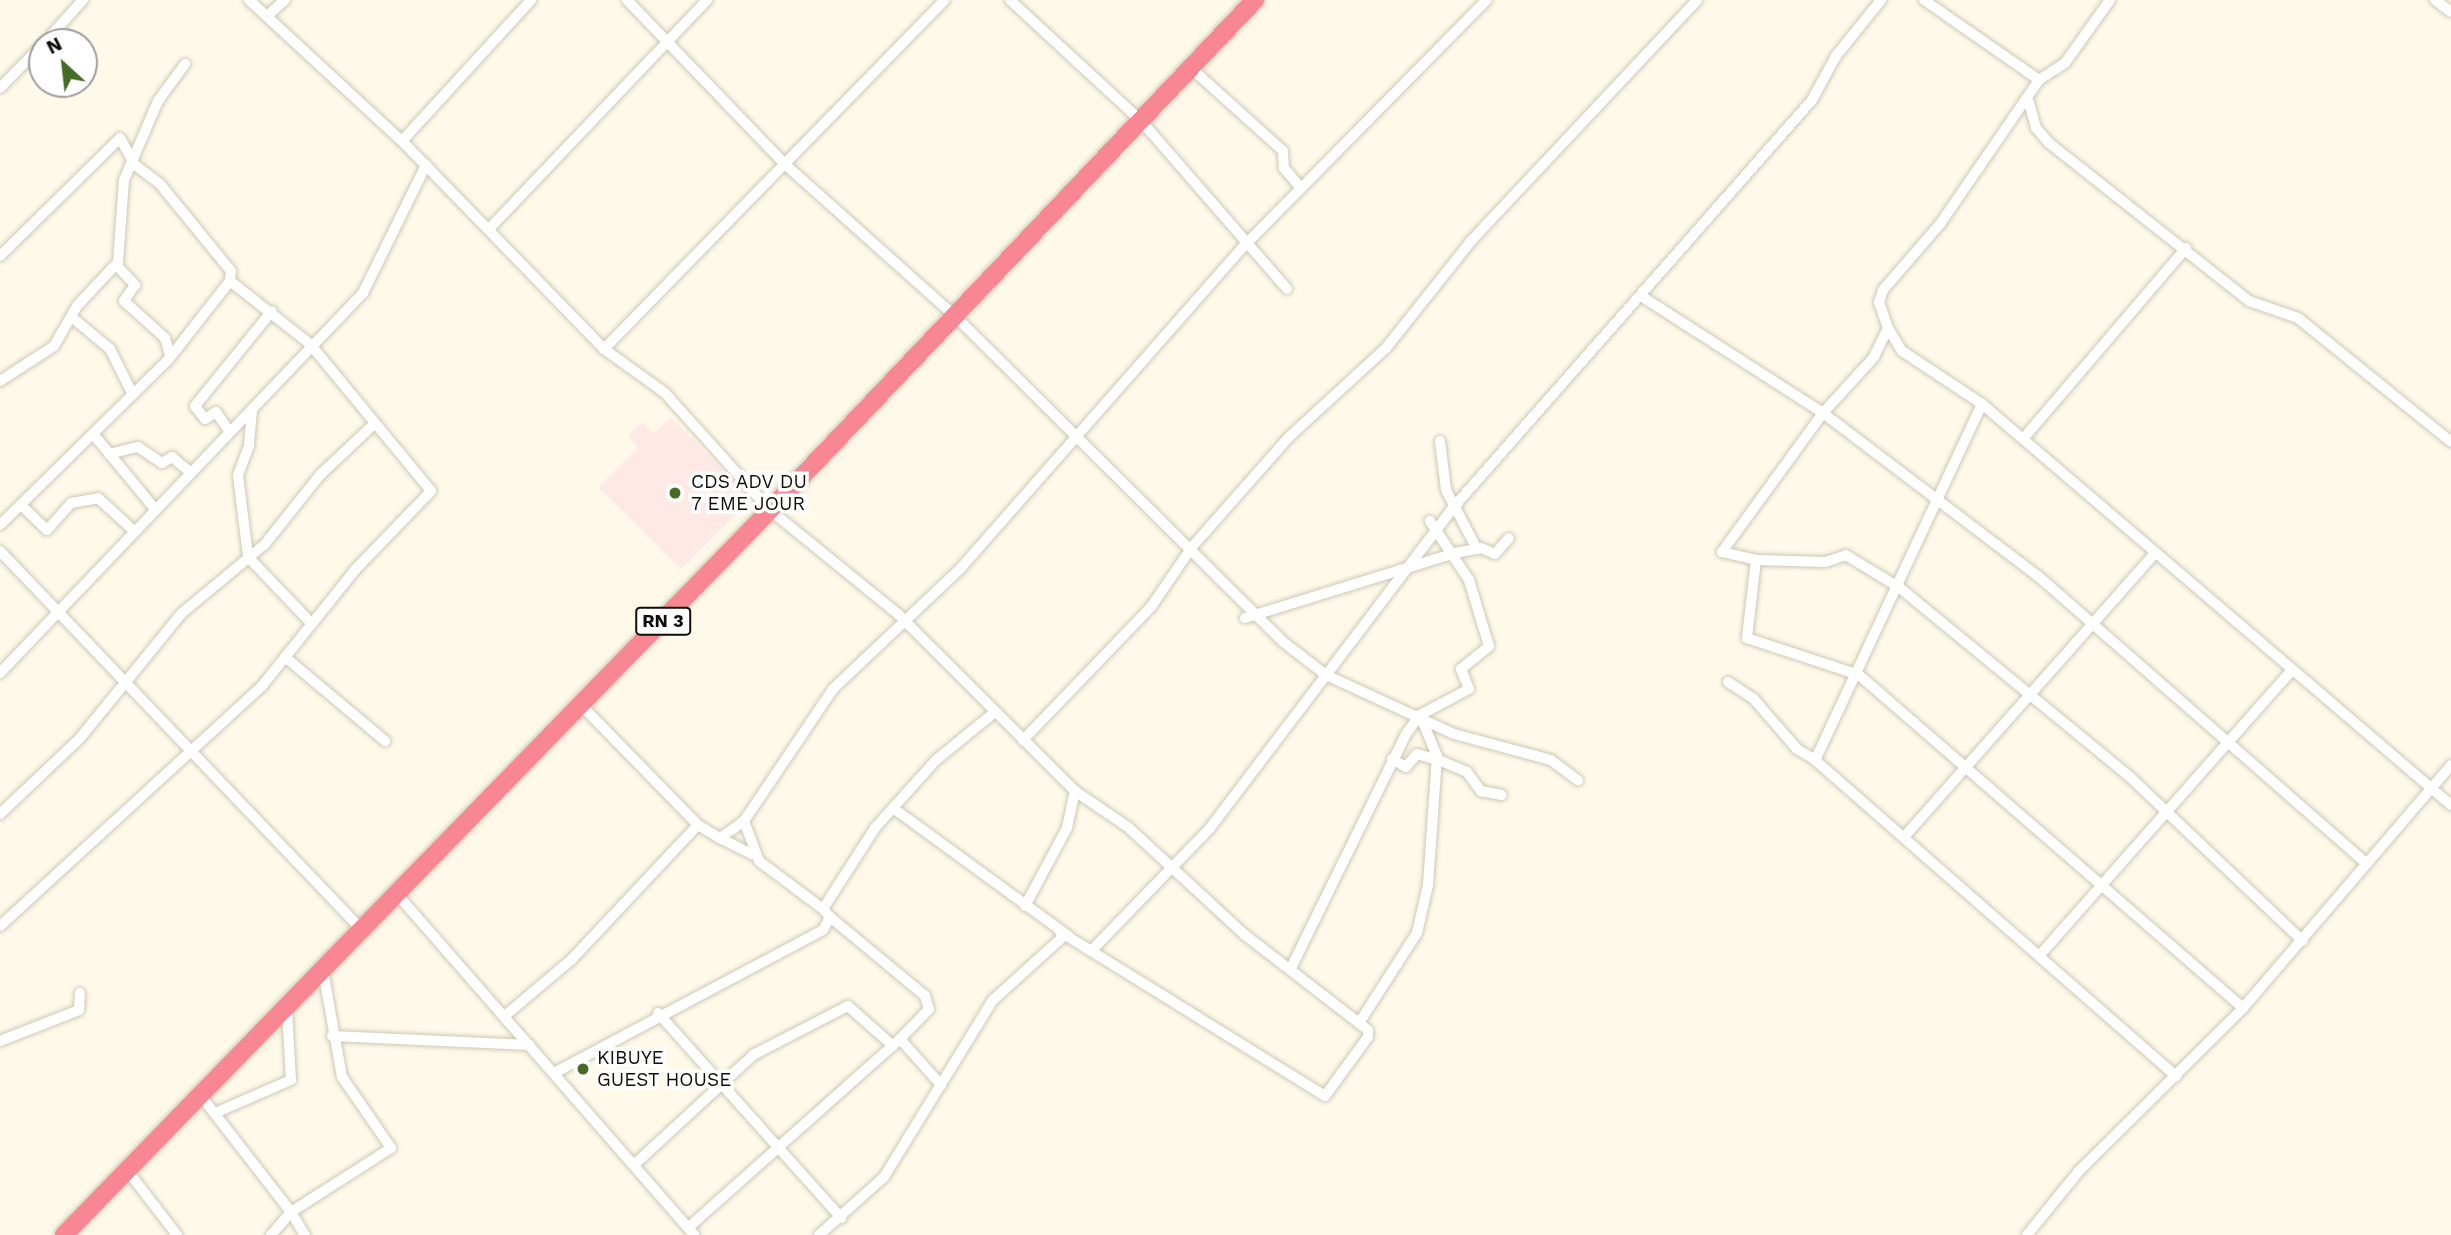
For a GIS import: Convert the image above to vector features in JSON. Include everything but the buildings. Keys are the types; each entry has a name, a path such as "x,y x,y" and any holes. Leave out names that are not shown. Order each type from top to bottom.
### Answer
{"highway":[{"name":"RN 3","path":"64,1235 287,1010 361,929 771,510 1255,0"}],"street":[{"path":"58,28 83,0"},
{"path":"249,0 402,141 490,228 604,349 665,393 771,510 906,622 1075,791 1170,866 1290,970 1359,1023 1368,1037 1325,1096 1065,935 892,808"},
{"path":"267,16 285,0"},
{"path":"402,141 531,0"},
{"path":"627,0 787,166 955,316 1192,547 1257,615 1326,675 1420,715 1454,734 1551,760 1578,780"},
{"path":"490,228 707,0"},
{"path":"604,349 787,166 864,76 945,0"},
{"path":"1010,0 1142,122 1286,289"},
{"path":"720,838 744,821 833,689 906,622 1245,244 1487,0"},
{"path":"1023,740 1151,607 1192,547 1288,438 1386,348 1471,241 1697,0"},
{"path":"1091,951 1170,866 1210,828 1402,573 1433,525 1456,505 1812,100 1842,48 1881,0"},
{"path":"1924,0 2039,80"},
{"path":"2110,0 2065,63 2039,80 2029,102 1884,290 1879,302 1888,328 1902,351 1982,404 2291,671 2451,805"},
{"path":"2435,0 2451,12"},
{"path":"0,88 28,59"},
{"path":"0,381 36,362 74,319 77,306 116,265 124,180 158,101 185,64"},
{"path":"1192,69 1283,151 1284,168 1301,188"},
{"path":"2029,102 2036,128 2049,143 2186,248 2249,301 2298,318 2451,442"},
{"path":"0,256 114,141 125,141 134,162 231,271 230,281 170,355 94,435 0,525"},
{"path":"0,673 53,612 252,410 310,344 363,293 425,165"},
{"path":"2023,439 2186,248"},
{"path":"116,265 135,285 124,301 164,338 170,355"},
{"path":"0,926 285,657 311,623 431,491 372,426 310,344 272,311 230,281"},
{"path":"1641,296 1823,413 1934,501 2095,622 2367,864"},
{"path":"229,431 216,412 205,419 195,406 272,311"},
{"path":"74,319 110,349 132,395"},
{"path":"1888,328 1874,356 1823,413 1722,552 1756,560 1825,562 1846,555 1900,588 2030,692 2167,812 2303,941"},
{"path":"1815,760 1859,675 1874,630 1900,588 1934,501 1982,404"},
{"path":"252,410 249,446 238,475 248,557 311,623"},
{"path":"0,814 66,754 182,613 248,557 372,426"},
{"path":"94,435 155,509"},
{"path":"1440,441 1446,490 1477,549"},
{"path":"109,454 138,447 162,463 172,457 191,473"},
{"path":"21,505 47,530 71,503 98,498 134,531"},
{"path":"1290,970 1392,759 1420,715 1469,689 1461,669 1489,646 1469,580 1433,525"},
{"path":"1245,618 1402,573 1453,554 1477,549 1495,554 1509,538"},
{"path":"0,551 53,612 361,929"},
{"path":"1904,837 2155,553"},
{"path":"1756,560 1747,638 1859,675 2243,1008"},
{"path":"285,657 385,741"},
{"path":"2039,956 2291,671"},
{"path":"1728,682 1753,698 1797,749 1815,760 2176,1076"},
{"path":"396,893 507,1014 530,1045 691,1231 778,1147 896,1043 928,1011 928,1002 827,913 752,854 698,825 580,704"},
{"path":"554,1073 658,1013 817,934 827,913 892,808 995,712"},
{"path":"1359,1023 1417,933 1428,885 1437,759 1420,715"},
{"path":"1392,759 1406,767 1417,754 1437,759 1467,772 1480,791 1502,795"},
{"path":"2027,1235 2079,1171 2243,1008 2451,765"},
{"path":"1023,904 1067,828 1075,791"},
{"path":"744,821 752,854"},
{"path":"507,1014 587,944 698,825"},
{"path":"1023,904 1091,951"},
{"path":"819,1235 884,1177 993,1000 1065,935"},
{"path":"271,1235 291,1212 391,1148 342,1077 332,1036 323,970"},
{"path":"0,1041 79,1010 80,993"},
{"path":"635,1164 753,1055 848,1006 896,1043 941,1085"},
{"path":"215,1113 291,1080 287,1010"},
{"path":"658,1013 841,1218"},
{"path":"332,1036 530,1045"},
{"path":"201,1096 291,1212 305,1235"},
{"path":"127,1170 177,1235"}],"shaded area":[{"name":"CDS ADV DU 7 EME JOUR","path":"671,418 752,498 681,569 598,487 638,447 628,436 642,422 653,434"}],"place":[{"name":"CDS ADV DU 7 EME JOUR","path":"675,493"},
{"name":"KIBUYE GUEST HOUSE","path":"583,1069"}]}
